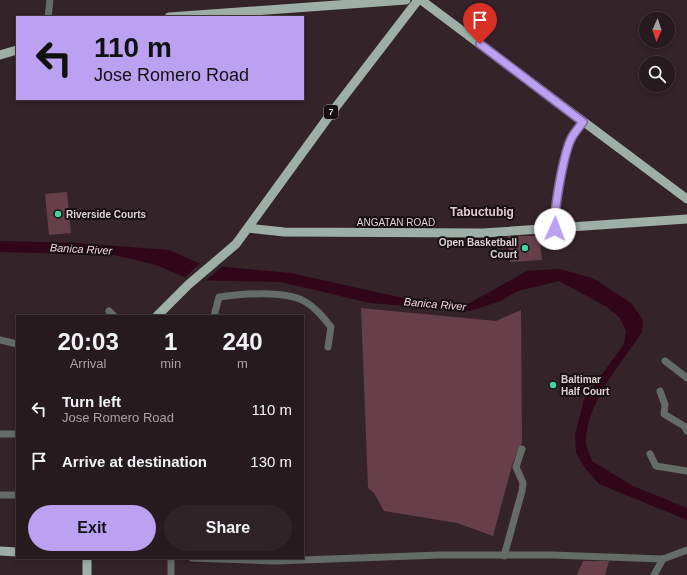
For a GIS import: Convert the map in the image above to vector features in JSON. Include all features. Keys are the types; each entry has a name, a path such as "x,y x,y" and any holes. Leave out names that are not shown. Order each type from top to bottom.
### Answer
{"main road":[{"path":"183,16 406,0"},
{"name":"7","path":"158,315 188,284 236,244 332,112 418,0"},
{"path":"421,0 687,199"},
{"path":"0,55 16,50"},
{"name":"ANGATAN ROAD","path":"248,228 284,232 483,233 687,219"},
{"path":"0,551 16,552"},
{"path":"87,559 87,575"}],"street":[{"path":"48,16 50,0"},
{"path":"555,229 554,218 564,162 571,138 583,122"},
{"path":"214,315 219,297 235,295 287,296 304,301 322,315 331,326 328,347"},
{"path":"0,340 16,344"},
{"path":"665,361 687,378"},
{"path":"660,391 665,405 664,414 684,426 687,431"},
{"path":"0,434 16,434"},
{"path":"504,556 524,483 516,467 522,449"},
{"path":"650,454 656,466 687,471"},
{"path":"0,495 16,496"},
{"path":"304,559 440,556 613,556 663,559 687,550"},
{"path":"171,559 171,575"},
{"path":"654,575 663,559"}],"shaded area":[{"name":"Riverside Courts","path":"67,192 71,233 49,235 45,194"},
{"name":"Open Basketball Court","path":"508,236 539,236 542,260 510,262"},
{"path":"361,308 496,321 521,310 522,443 513,462 493,536 457,523 384,511 374,493 368,488"},
{"path":"583,561 609,561 605,575 577,575"}],"water":[{"name":"Banica River","path":"0,241 76,243 169,250 203,265 291,273 426,303 466,305 527,271 559,269 593,278 631,303 643,320 642,332 607,383 593,411 588,425 586,440 586,445 592,461 633,486 687,508 687,520 599,484 585,468 576,453 575,435 584,399 624,344 626,331 620,318 607,307 559,281 518,291 500,301 470,311 370,303 281,282 191,280 156,265 114,255 0,252"}],"pier":[{"path":"201,262 224,265 203,283 191,282 183,279"}],"place":[{"name":"Riverside Courts","path":"58,214"},
{"name":"Open Basketball Court","path":"525,248"},
{"name":"Baltimar Half Court","path":"553,385"}],"district":[{"name":"Tabuctubig","path":"482,212"}],"route":[{"path":"480,44 583,122 571,138 564,162 554,218 555,229"}]}
